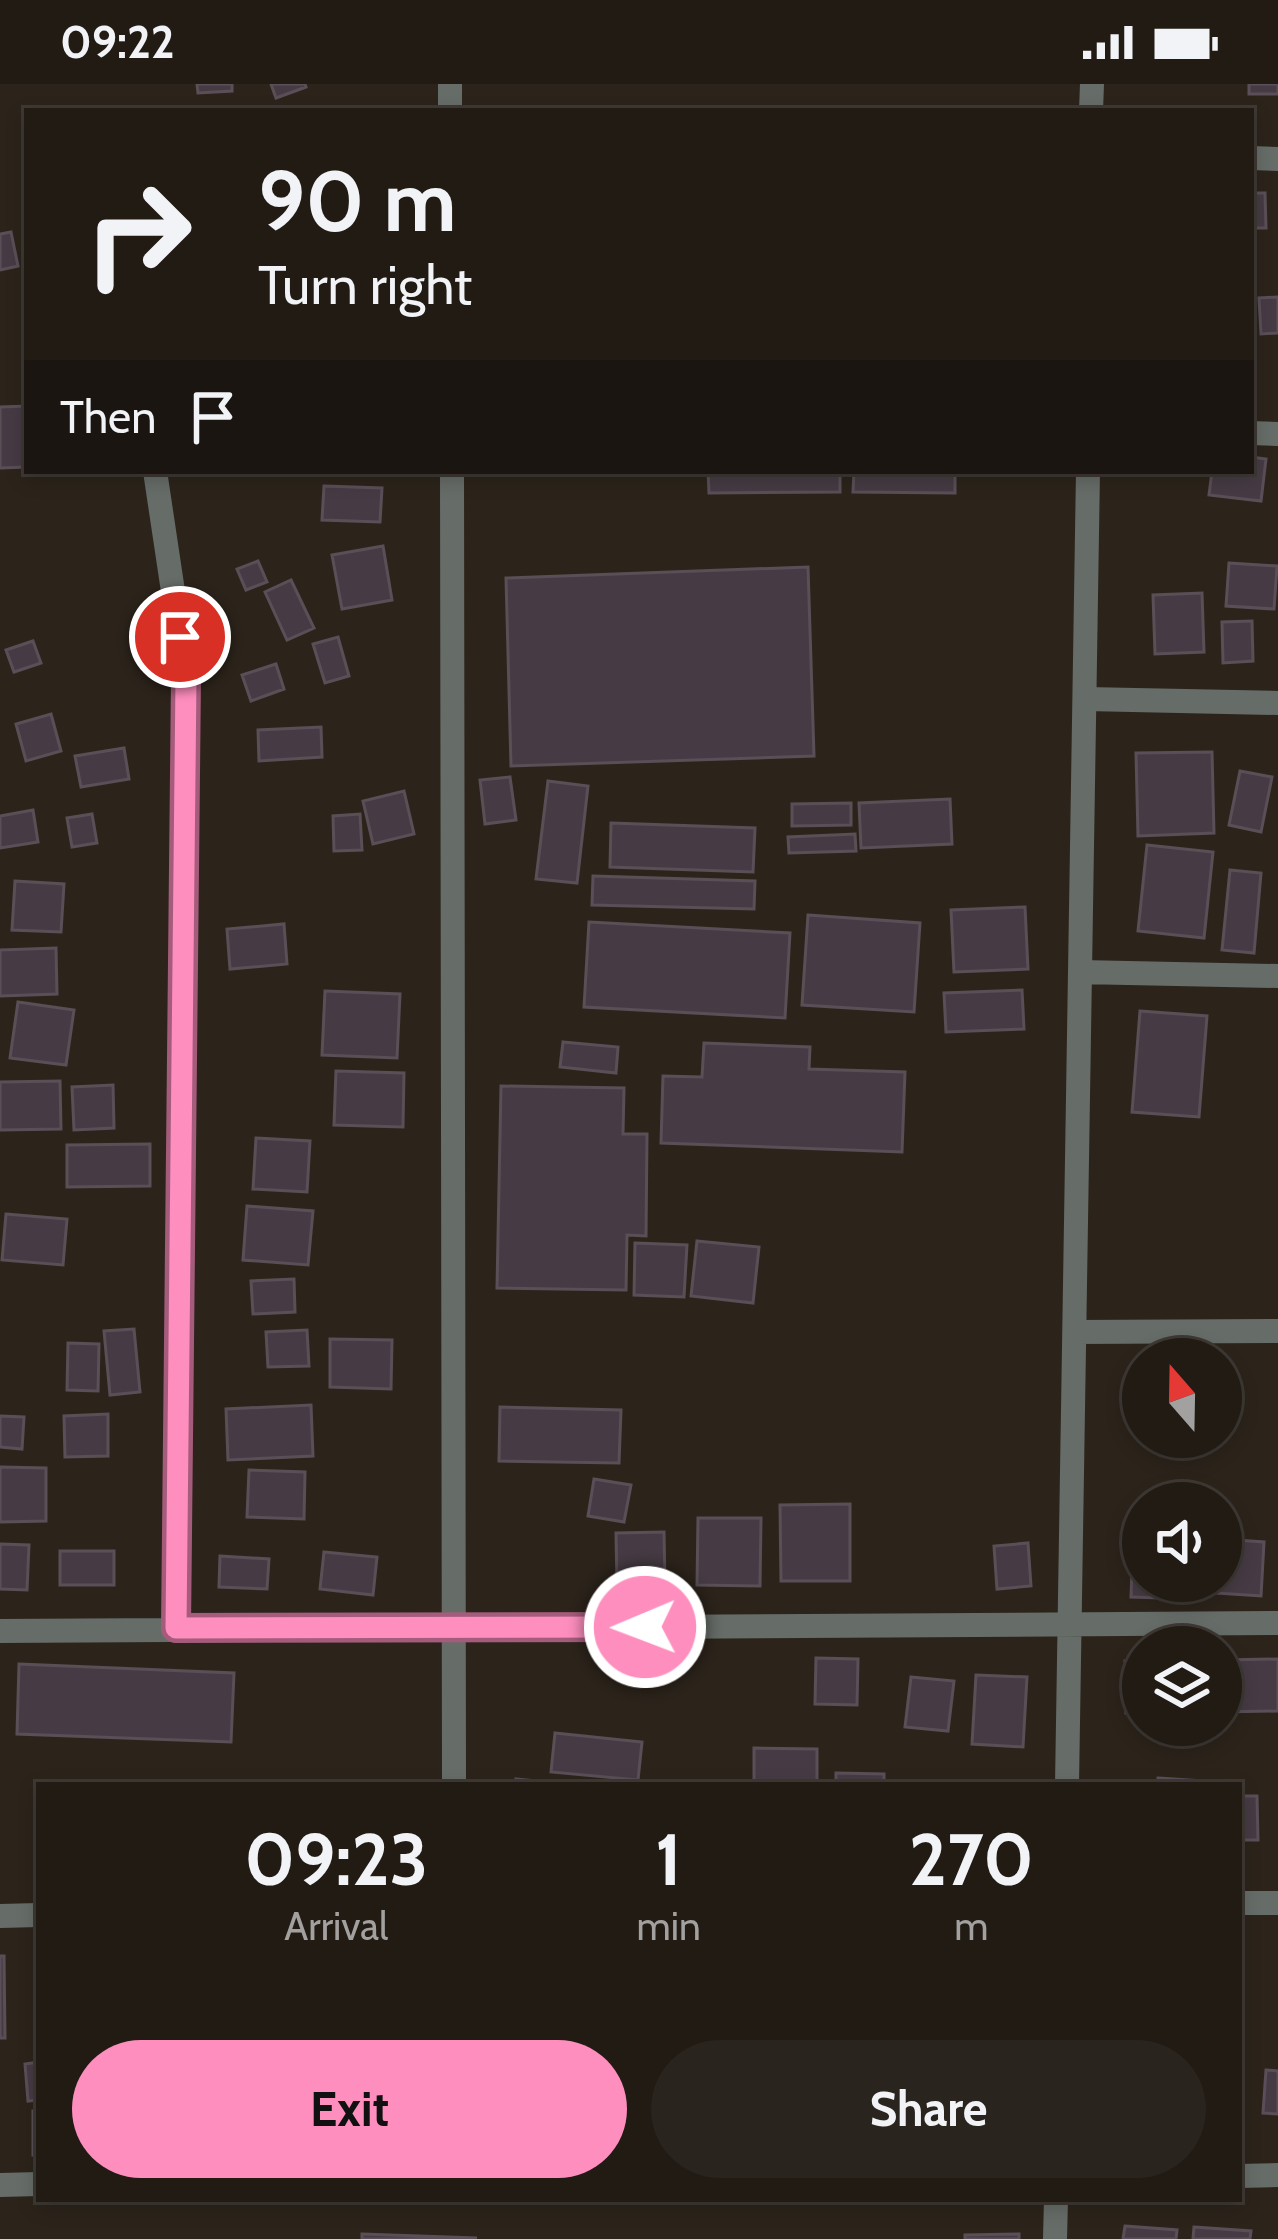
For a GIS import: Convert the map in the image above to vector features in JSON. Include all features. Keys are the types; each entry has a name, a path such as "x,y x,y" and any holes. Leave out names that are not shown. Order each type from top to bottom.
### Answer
{"street":[{"path":"155,474 186,678 176,1628"},
{"path":"452,474 454,1782"},
{"path":"1067,1782 1088,474"},
{"path":"1086,699 1278,704"},
{"path":"1080,972 1278,976"},
{"path":"1075,1333 1278,1331"},
{"path":"0,1630 1278,1623"},
{"path":"1242,1903 1278,1903"},
{"path":"0,1916 36,1915"},
{"path":"1242,2176 1278,2175"},
{"path":"0,2185 36,2184"},
{"path":"1055,2239 1056,2202"}],"building":[{"path":"197,84 232,84 232,91 198,93"},
{"path":"271,84 305,84 306,87 276,98"},
{"path":"1249,84 1278,84 1278,94 1249,94"},
{"path":"1254,193 1265,193 1266,228 1254,228"},
{"path":"11,232 18,266 0,270 0,234"},
{"path":"1278,297 1278,333 1261,334 1259,298"},
{"path":"24,406 24,467 0,468 0,407"},
{"path":"1254,457 1266,459 1261,501 1209,495 1212,474 1254,474"},
{"path":"708,474 840,474 840,492 709,493"},
{"path":"854,474 955,474 955,493 853,492"},
{"path":"324,486 382,488 380,522 322,520"},
{"path":"383,546 392,600 342,609 332,555"},
{"path":"258,561 267,582 246,590 237,569"},
{"path":"1229,563 1277,566 1274,609 1226,606"},
{"path":"808,567 814,756 511,766 506,578"},
{"path":"291,580 314,628 287,640 265,592"},
{"path":"1202,593 1204,652 1155,654 1153,595"},
{"path":"1252,621 1253,661 1223,663 1222,622"},
{"path":"338,637 349,676 325,683 313,644"},
{"path":"33,641 41,663 14,672 6,650"},
{"path":"276,664 284,689 251,701 242,675"},
{"path":"51,714 61,751 26,761 16,724"},
{"path":"321,727 322,757 259,761 258,730"},
{"path":"124,748 129,779 81,787 75,756"},
{"path":"1212,752 1214,833 1138,836 1136,753"},
{"path":"1240,771 1272,777 1261,832 1229,825"},
{"path":"510,777 516,820 485,824 480,780"},
{"path":"548,781 588,786 577,883 536,879"},
{"path":"404,791 414,834 373,844 363,801"},
{"path":"950,799 952,844 861,848 859,803"},
{"path":"851,803 851,825 792,826 792,804"},
{"path":"33,810 38,842 0,848 0,816"},
{"path":"92,814 97,843 72,847 67,818"},
{"path":"360,814 362,850 334,851 333,816"},
{"path":"611,823 755,828 753,872 610,867"},
{"path":"855,834 856,851 789,853 788,837"},
{"path":"1147,845 1213,852 1204,938 1138,931"},
{"path":"1230,870 1261,873 1254,953 1222,950"},
{"path":"593,876 755,881 754,909 592,905"},
{"path":"15,881 64,884 61,932 12,930"},
{"path":"1025,907 1028,969 954,972 951,910"},
{"path":"808,915 920,923 914,1012 802,1005"},
{"path":"589,922 790,933 785,1018 584,1007"},
{"path":"284,924 287,964 230,969 227,929"},
{"path":"56,948 57,994 0,996 0,950"},
{"path":"1022,990 1024,1029 946,1032 944,993"},
{"path":"325,991 400,994 397,1058 322,1055"},
{"path":"18,1002 74,1010 66,1065 10,1058"},
{"path":"1140,1011 1207,1016 1199,1117 1132,1112"},
{"path":"563,1042 618,1047 616,1073 560,1067"},
{"path":"704,1043 810,1047 809,1069 905,1072 902,1152 661,1143 663,1076 702,1077"},
{"path":"336,1071 404,1073 403,1127 334,1125"},
{"path":"60,1081 61,1129 0,1130 0,1082"},
{"path":"113,1085 114,1128 74,1130 72,1087"},
{"path":"501,1086 624,1088 623,1134 647,1134 646,1236 627,1235 626,1290 497,1288"},
{"path":"256,1138 310,1141 307,1192 253,1189"},
{"path":"150,1144 150,1186 67,1187 67,1145"},
{"path":"247,1206 313,1211 308,1265 243,1260"},
{"path":"6,1214 67,1219 63,1265 2,1260"},
{"path":"697,1241 759,1247 753,1303 691,1296"},
{"path":"635,1243 687,1245 684,1297 634,1295"},
{"path":"294,1279 295,1312 253,1314 251,1281"},
{"path":"134,1329 140,1392 110,1395 104,1331"},
{"path":"307,1330 309,1366 268,1367 266,1332"},
{"path":"330,1339 392,1340 391,1389 330,1387"},
{"path":"68,1343 99,1344 98,1391 67,1390"},
{"path":"311,1405 313,1456 228,1460 226,1409"},
{"path":"500,1407 621,1410 619,1463 499,1461"},
{"path":"108,1414 108,1456 65,1457 64,1416"},
{"path":"0,1416 24,1417 22,1449 0,1447"},
{"path":"0,1467 46,1468 46,1521 0,1522"},
{"path":"249,1470 305,1472 304,1519 247,1517"},
{"path":"594,1479 631,1485 624,1522 588,1516"},
{"path":"850,1504 850,1581 781,1581 780,1505"},
{"path":"698,1518 761,1518 760,1586 697,1585"},
{"path":"664,1532 665,1585 617,1586 616,1533"},
{"path":"1242,1540 1264,1542 1261,1596 1242,1595"},
{"path":"1028,1543 1031,1586 997,1589 994,1546"},
{"path":"0,1544 29,1545 27,1590 0,1589"},
{"path":"60,1551 114,1551 114,1585 60,1585"},
{"path":"324,1552 377,1557 373,1595 320,1589"},
{"path":"220,1556 269,1559 267,1589 219,1587"},
{"path":"816,1658 858,1659 857,1705 815,1704"},
{"path":"1278,1659 1278,1711 1242,1712 1242,1660"},
{"path":"19,1664 234,1673 231,1742 17,1734"},
{"path":"976,1675 1027,1677 1023,1747 972,1744"},
{"path":"911,1677 954,1681 948,1731 905,1727"},
{"path":"555,1733 642,1742 638,1780 551,1772"},
{"path":"754,1748 817,1749 817,1782 754,1782"},
{"path":"836,1773 884,1774 884,1782 836,1782"},
{"path":"1158,1778 1203,1781 1203,1782 1157,1782"},
{"path":"1242,1796 1257,1796 1258,1840 1242,1840"},
{"path":"0,1956 4,1956 5,2038 0,2038"},
{"path":"36,2062 36,2100 28,2101 25,2064"},
{"path":"1266,2070 1278,2071 1278,2114 1263,2113"},
{"path":"33,2111 36,2111 36,2155"},
{"path":"1125,2226 1177,2230 1176,2239 1123,2239"},
{"path":"1194,2227 1251,2231 1250,2239 1193,2239"},
{"path":"362,2234 477,2238 362,2239"},
{"path":"1019,2234 1019,2239 965,2239 965,2235"}],"route":[{"path":"180,637 186,678 176,1628 645,1627"}]}
